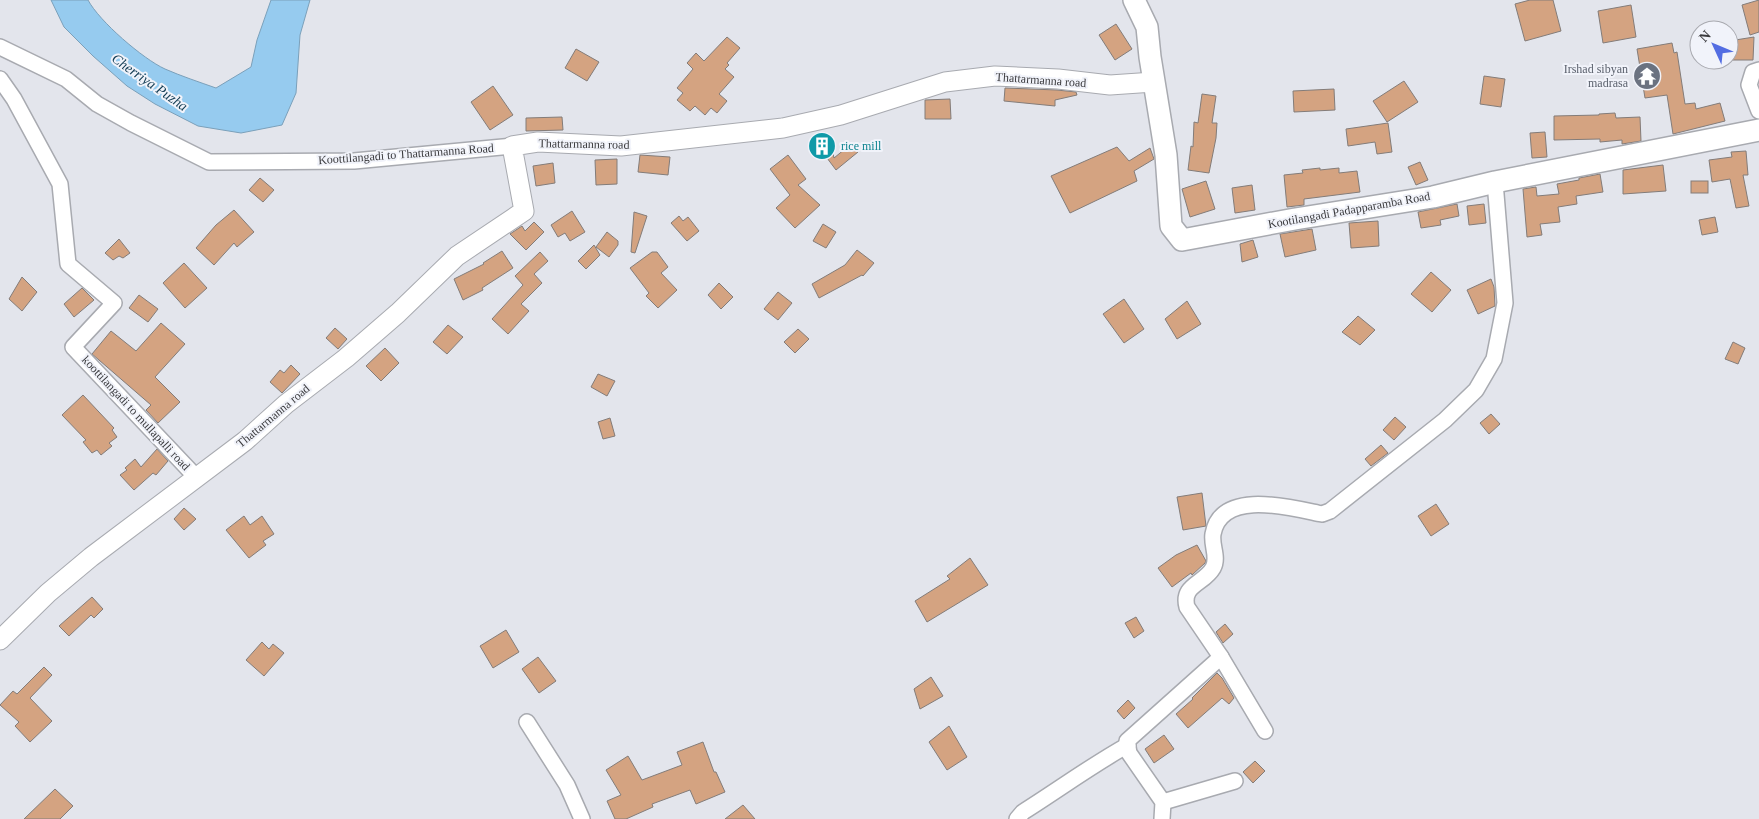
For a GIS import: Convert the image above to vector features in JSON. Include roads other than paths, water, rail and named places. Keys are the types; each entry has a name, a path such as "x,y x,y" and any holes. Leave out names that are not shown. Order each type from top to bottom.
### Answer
{"main road":[{"name":"Kootilangadi Padapparamba Road","path":"1134,0 1147,27 1166,155 1171,226 1182,240 1433,197 1495,182 1759,130"}],"street":[{"name":"Koottilangadi to Thattarmanna Road","path":"0,47 66,79 97,104 209,162 354,160 512,146"},
{"path":"1759,70 1753,72 1749,85 1759,111"},
{"name":"Thattarmanna road","path":"0,640 48,593 245,441 286,404 346,358 398,313 457,256 524,211 512,146 538,142 621,146 782,128 841,115 945,82 995,76 1058,79 1110,85 1154,82"},
{"name":"koottilangadi to mullapalli road","path":"0,79 14,99 60,184 68,264 114,303 73,347 196,477"},
{"path":"1265,731 1221,657 1187,607 1185,600 1188,591 1209,574 1214,566 1216,559 1212,535 1216,524 1223,515 1244,505 1271,504 1322,514 1330,511 1445,420 1476,390 1494,359 1505,303 1495,182"},
{"path":"1162,819 1163,802 1130,753 1127,741 1221,657"},
{"path":"527,722 567,785 582,819"},
{"path":"1016,819 1023,812 1128,745"},
{"path":"1163,802 1236,781"}],"water":[{"name":"Cherriya Puzha","path":"51,0 88,0 122,39 145,57 165,69 216,88 251,67 257,40 271,0 310,0 300,35 296,93 282,125 241,133 198,126 155,104 127,86 64,27"}],"place":[{"name":"Irshad sibyan madrasa","path":"1647,76"},
{"name":"rice mill","path":"822,146"}]}
